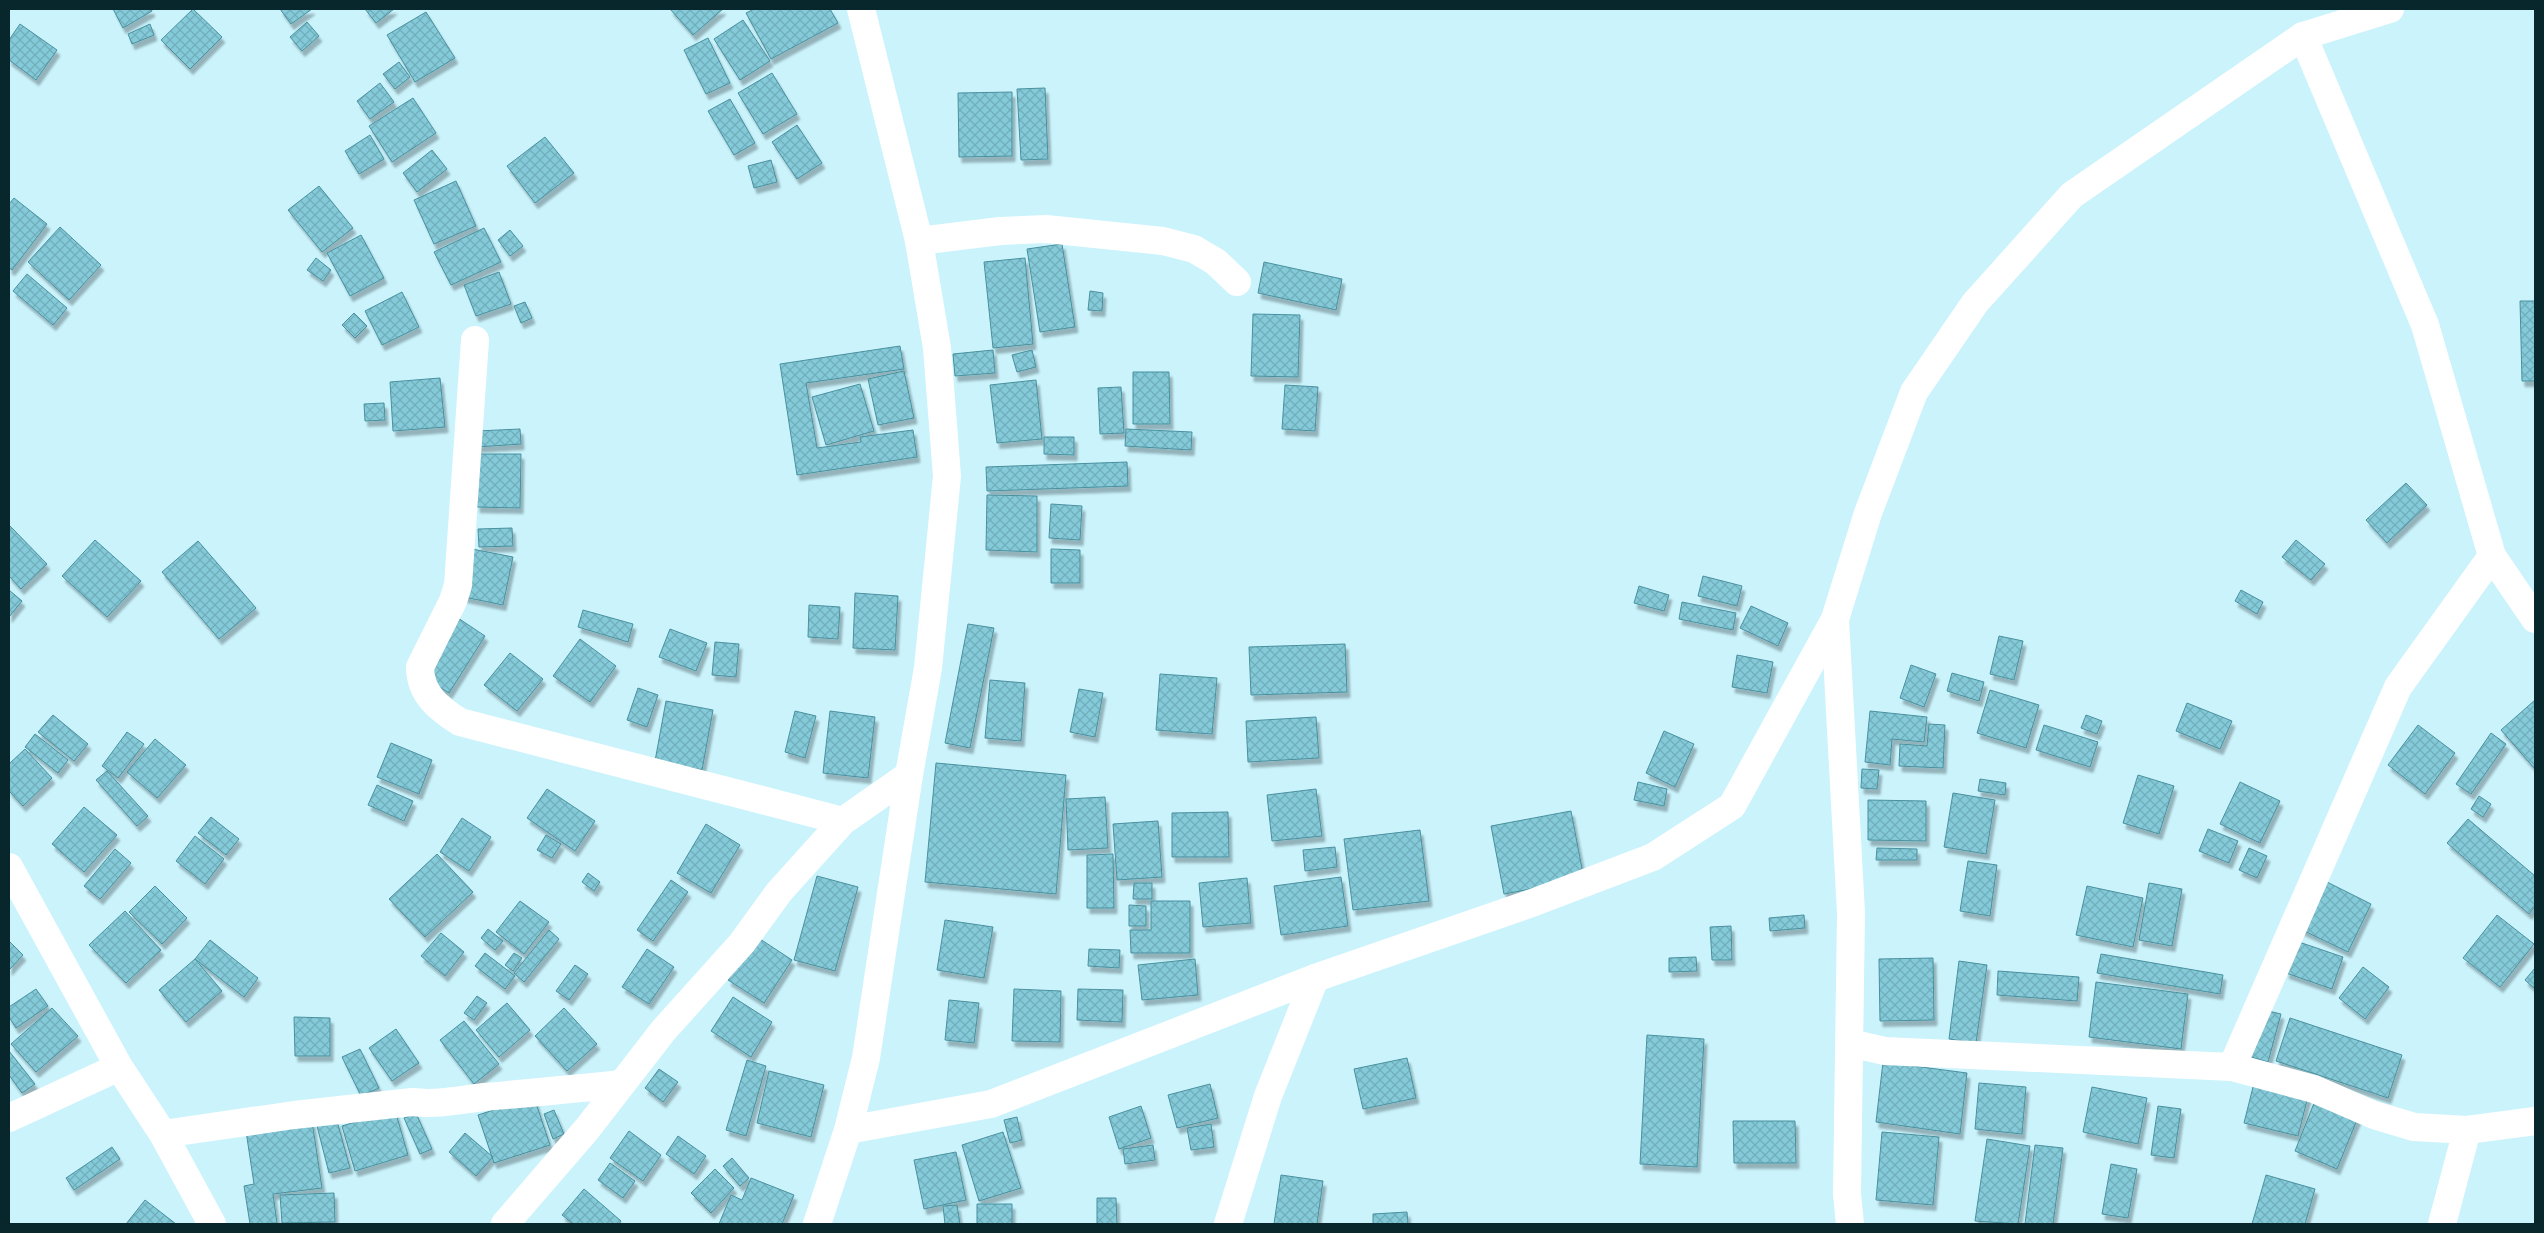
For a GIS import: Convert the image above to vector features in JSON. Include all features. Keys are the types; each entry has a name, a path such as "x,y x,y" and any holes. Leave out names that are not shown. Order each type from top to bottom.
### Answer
{"street":[{"path":"817,1224 848,1130 866,1058 909,775 928,668 947,476 937,348 919,241 861,9"},
{"path":"848,1130 991,1104 1315,978 1532,903 1653,857 1732,806 1835,620 1868,513 1914,392 1975,303 2072,195 2304,36 2390,9"},
{"path":"2304,36 2425,325 2492,556 2535,619"},
{"path":"919,241 1000,231 1046,229 1163,241 1194,249 1216,262 1237,282"},
{"path":"475,340 458,585 453,601 420,667 420,680 425,692 436,704 460,722 843,821"},
{"path":"2232,1067 2398,687 2492,556"},
{"path":"1835,620 1851,912 1847,1194 1850,1224"},
{"path":"505,1224 587,1129 692,996 742,943 779,892 843,821 909,775"},
{"path":"9,867 119,1067 163,1134 212,1224"},
{"path":"1228,1224 1268,1096 1315,978"},
{"path":"1849,1043 1885,1051 2232,1067 2314,1089 2374,1115 2414,1127 2467,1130 2535,1121"},
{"path":"9,1118 119,1067"},
{"path":"163,1134 294,1115 412,1102 427,1104 450,1103 475,1098 621,1084"},
{"path":"2442,1224 2467,1130"}],"building":[{"path":"113,9 151,9 152,11 123,28"},
{"path":"193,9 222,37 190,69 161,40"},
{"path":"280,9 312,9 291,24"},
{"path":"365,9 394,9 376,23"},
{"path":"670,9 723,9 693,35"},
{"path":"754,9 830,9 838,23 771,59 746,13"},
{"path":"426,12 455,58 415,82 387,35"},
{"path":"743,20 770,61 740,80 714,39"},
{"path":"307,22 319,36 302,51 290,37"},
{"path":"20,24 57,50 36,80 9,60 9,40"},
{"path":"150,24 154,35 132,44 128,34"},
{"path":"708,38 730,83 706,94 684,50"},
{"path":"399,62 410,77 395,89 383,74"},
{"path":"772,73 797,114 763,134 738,93"},
{"path":"380,83 394,102 370,119 357,101"},
{"path":"1045,88 1048,159 1021,160 1017,89"},
{"path":"1012,92 1012,156 959,157 958,93"},
{"path":"413,98 436,133 392,162 369,126"},
{"path":"730,99 755,143 734,155 708,111"},
{"path":"797,125 822,163 797,179 772,142"},
{"path":"370,135 384,159 359,174 345,151"},
{"path":"545,137 574,173 535,203 507,166"},
{"path":"432,150 447,169 417,192 403,173"},
{"path":"771,160 777,182 754,188 748,166"},
{"path":"456,181 476,226 434,244 414,200"},
{"path":"319,186 353,228 322,252 288,210"},
{"path":"14,198 47,224 12,270 9,268 9,204"},
{"path":"60,227 101,265 69,300 28,262"},
{"path":"484,228 501,262 451,285 434,252"},
{"path":"510,230 523,246 510,256 498,240"},
{"path":"361,235 384,278 350,296 327,253"},
{"path":"1062,244 1075,327 1040,332 1027,249"},
{"path":"316,258 331,270 323,281 307,270"},
{"path":"1025,258 1033,344 993,348 984,262"},
{"path":"1264,262 1342,279 1336,310 1258,293"},
{"path":"499,272 511,304 476,316 464,285"},
{"path":"27,274 67,308 53,325 13,291"},
{"path":"1090,291 1103,293 1102,311 1088,310"},
{"path":"402,292 419,327 382,345 365,311"},
{"path":"2520,301 2535,301 2535,381 2522,381"},
{"path":"525,302 532,318 521,323 514,306"},
{"path":"354,313 367,326 355,338 342,325"},
{"path":"1253,314 1300,315 1298,377 1251,376"},
{"path":"900,346 904,369 806,383 817,448 861,442 860,437 913,430 917,457 797,475 780,364"},
{"path":"993,350 995,373 955,376 953,354"},
{"path":"1032,350 1036,367 1017,372 1012,355"},
{"path":"904,371 914,418 878,425 868,379"},
{"path":"1133,372 1169,372 1170,424 1133,424"},
{"path":"440,378 445,427 393,431 390,382"},
{"path":"1036,380 1042,439 997,443 990,385"},
{"path":"860,384 874,431 826,445 812,397"},
{"path":"1285,385 1318,387 1315,431 1282,429"},
{"path":"1121,387 1124,433 1100,434 1098,388"},
{"path":"384,403 385,420 365,421 364,404"},
{"path":"520,429 521,444 477,447 477,431"},
{"path":"1126,429 1192,432 1191,450 1125,446"},
{"path":"1044,437 1074,437 1074,455 1044,454"},
{"path":"478,454 521,454 520,508 477,507"},
{"path":"1127,462 1128,486 987,491 986,467"},
{"path":"2406,483 2427,505 2387,543 2366,520"},
{"path":"987,495 1037,496 1037,552 986,550"},
{"path":"1051,504 1082,506 1080,540 1049,538"},
{"path":"9,525 47,564 21,589 9,576"},
{"path":"512,528 513,546 479,547 478,529"},
{"path":"95,540 141,581 107,617 62,576"},
{"path":"2296,540 2325,564 2311,580 2282,557"},
{"path":"198,541 256,608 219,639 162,572"},
{"path":"472,549 513,557 503,605 464,597"},
{"path":"1051,549 1080,550 1080,583 1051,583"},
{"path":"1703,576 1742,586 1737,606 1698,596"},
{"path":"1639,586 1669,595 1664,611 1634,603"},
{"path":"9,590 22,601 9,617"},
{"path":"2241,590 2263,602 2257,614 2235,601"},
{"path":"855,593 898,596 895,650 853,648"},
{"path":"1682,602 1736,613 1733,630 1679,619"},
{"path":"809,605 840,607 838,639 808,637"},
{"path":"1751,606 1788,623 1778,646 1740,628"},
{"path":"583,610 633,624 628,642 578,627"},
{"path":"458,618 485,636 449,693 422,676"},
{"path":"968,624 994,628 970,748 945,743"},
{"path":"670,629 707,643 696,671 659,657"},
{"path":"1999,636 2023,641 2014,680 1990,674"},
{"path":"580,639 616,666 590,702 553,676"},
{"path":"715,642 739,644 736,677 712,675"},
{"path":"1345,644 1347,692 1251,695 1249,647"},
{"path":"510,653 543,679 517,711 484,685"},
{"path":"1737,655 1773,662 1767,693 1732,687"},
{"path":"1911,665 1936,674 1924,707 1900,698"},
{"path":"1952,673 1984,682 1979,701 1947,691"},
{"path":"1160,674 1217,678 1212,734 1156,730"},
{"path":"990,680 1025,683 1021,741 985,738"},
{"path":"638,688 658,695 647,727 627,720"},
{"path":"1079,689 1103,693 1095,737 1070,732"},
{"path":"1990,690 2039,705 2026,748 1977,733"},
{"path":"2535,700 2535,769 2501,730"},
{"path":"666,701 713,710 702,770 655,761"},
{"path":"2187,703 2232,721 2220,749 2176,731"},
{"path":"795,711 816,716 805,758 785,752"},
{"path":"830,711 875,717 868,778 823,773"},
{"path":"1870,711 1927,717 1924,742 1892,739 1890,765 1865,762"},
{"path":"53,715 88,744 74,761 38,732"},
{"path":"2086,715 2102,721 2097,734 2081,728"},
{"path":"1316,717 1319,758 1248,762 1246,721"},
{"path":"1929,724 1945,725 1943,768 1899,766 1900,744 1927,746"},
{"path":"2044,725 2098,742 2090,767 2036,750"},
{"path":"2418,725 2455,753 2425,794 2388,765"},
{"path":"1664,731 1694,744 1675,787 1646,773"},
{"path":"127,732 144,744 118,778 102,766"},
{"path":"2491,733 2506,744 2471,794 2456,784"},
{"path":"35,734 68,760 58,773 25,747"},
{"path":"155,739 186,765 157,798 127,772"},
{"path":"391,743 432,760 419,794 377,777"},
{"path":"25,749 52,778 23,806 9,791 9,764"},
{"path":"936,763 1066,775 1056,894 925,882"},
{"path":"1862,769 1879,770 1877,789 1861,788"},
{"path":"107,771 148,816 137,826 96,780"},
{"path":"2138,775 2174,786 2159,834 2123,823"},
{"path":"1980,779 2006,783 2005,795 1978,791"},
{"path":"1638,782 1667,789 1664,806 1634,800"},
{"path":"2240,782 2280,801 2260,843 2220,824"},
{"path":"377,785 413,801 404,821 368,805"},
{"path":"547,789 595,821 575,851 527,818"},
{"path":"1316,789 1322,836 1272,841 1267,795"},
{"path":"1953,793 1995,800 1986,854 1944,847"},
{"path":"2479,796 2491,804 2483,817 2471,809"},
{"path":"1105,797 1108,848 1068,850 1066,799"},
{"path":"1868,800 1926,801 1926,841 1868,840"},
{"path":"84,807 117,835 84,872 52,844"},
{"path":"1571,811 1584,879 1504,894 1491,826"},
{"path":"1228,812 1229,857 1172,857 1172,813"},
{"path":"211,817 239,839 226,855 198,833"},
{"path":"462,818 491,837 469,871 440,852"},
{"path":"2468,819 2535,876 2535,906 2529,914 2447,843"},
{"path":"1158,821 1162,877 1117,880 1113,824"},
{"path":"706,824 740,845 711,893 677,873"},
{"path":"2208,829 2238,841 2229,863 2199,851"},
{"path":"1420,830 1429,901 1353,910 1344,839"},
{"path":"546,835 561,844 552,858 537,850"},
{"path":"195,836 224,859 205,884 176,861"},
{"path":"1335,847 1337,867 1305,871 1303,850"},
{"path":"1877,848 1917,849 1917,860 1876,860"},
{"path":"2249,848 2267,856 2257,878 2239,870"},
{"path":"115,849 131,863 100,899 84,886"},
{"path":"437,854 473,892 425,937 389,899"},
{"path":"1113,854 1114,908 1087,908 1087,855"},
{"path":"1968,861 1997,865 1990,916 1960,911"},
{"path":"588,873 600,882 594,891 582,882"},
{"path":"817,876 858,887 835,971 794,960"},
{"path":"1341,877 1348,926 1281,935 1274,886"},
{"path":"1247,878 1251,923 1203,927 1199,883"},
{"path":"671,880 688,892 653,941 637,930"},
{"path":"2325,881 2371,904 2348,952 2300,929"},
{"path":"1134,883 1152,883 1152,899 1133,899"},
{"path":"2149,883 2182,889 2172,946 2139,940"},
{"path":"155,886 187,918 162,944 129,912"},
{"path":"2087,886 2143,898 2133,947 2076,935"},
{"path":"520,901 549,922 524,954 496,932"},
{"path":"1151,901 1190,901 1190,953 1131,953 1130,930 1151,930"},
{"path":"1129,905 1146,906 1146,926 1129,926"},
{"path":"125,911 161,950 126,983 89,945"},
{"path":"1804,915 1805,928 1770,931 1769,918"},
{"path":"2497,915 2534,944 2500,987 2463,958"},
{"path":"945,920 993,927 984,978 937,970"},
{"path":"1731,926 1732,960 1712,960 1710,927"},
{"path":"488,929 503,941 495,950 481,938"},
{"path":"549,930 559,939 524,982 514,973"},
{"path":"441,933 464,952 445,976 421,956"},
{"path":"757,937 792,960 764,1003 728,980"},
{"path":"210,940 258,978 244,997 195,959"},
{"path":"9,941 23,955 9,970"},
{"path":"2296,941 2343,957 2332,989 2286,973"},
{"path":"647,949 674,967 649,1004 622,987"},
{"path":"1089,949 1120,950 1119,968 1088,966"},
{"path":"485,953 515,976 505,989 475,966"},
{"path":"514,953 522,958 513,971 505,965"},
{"path":"2101,954 2223,975 2220,994 2097,973"},
{"path":"1696,957 1697,971 1669,972 1669,958"},
{"path":"1933,958 1934,1020 1880,1021 1879,959"},
{"path":"195,959 222,991 186,1022 159,990"},
{"path":"1195,959 1198,995 1142,1000 1138,965"},
{"path":"1959,961 1987,965 1976,1043 1949,1039"},
{"path":"575,965 588,974 569,1000 556,991"},
{"path":"2363,967 2389,987 2365,1019 2339,998"},
{"path":"2535,968 2535,989 2525,980"},
{"path":"1998,971 2079,977 2077,1001 1997,995"},
{"path":"2096,982 2188,994 2181,1049 2089,1037"},
{"path":"36,989 48,1006 16,1028 9,1017 9,1007"},
{"path":"1014,989 1061,991 1060,1042 1012,1041"},
{"path":"1078,989 1123,990 1122,1022 1077,1020"},
{"path":"477,996 487,1003 474,1020 464,1013"},
{"path":"733,997 772,1022 751,1057 711,1031"},
{"path":"949,1000 979,1003 974,1043 945,1040"},
{"path":"507,1003 530,1030 499,1057 476,1030"},
{"path":"52,1008 78,1036 36,1072 11,1044"},
{"path":"564,1008 597,1044 567,1071 535,1036"},
{"path":"2264,1010 2281,1014 2268,1062 2251,1057"},
{"path":"294,1017 330,1018 330,1056 295,1056"},
{"path":"2290,1018 2402,1055 2388,1098 2276,1061"},
{"path":"464,1021 499,1064 474,1084 440,1040"},
{"path":"396,1029 419,1063 392,1081 369,1048"},
{"path":"1647,1035 1704,1039 1697,1167 1640,1164"},
{"path":"360,1049 379,1088 361,1096 342,1057"},
{"path":"9,1051 35,1084 22,1093 9,1075"},
{"path":"1407,1058 1416,1098 1363,1109 1354,1069"},
{"path":"747,1060 766,1066 746,1136 726,1130"},
{"path":"1883,1062 1967,1073 1960,1134 1876,1122"},
{"path":"659,1069 678,1082 663,1102 645,1088"},
{"path":"769,1071 824,1085 811,1137 757,1123"},
{"path":"1979,1083 2026,1087 2022,1134 1975,1129"},
{"path":"2254,1083 2308,1096 2298,1136 2244,1123"},
{"path":"1210,1084 1218,1118 1177,1128 1168,1095"},
{"path":"2092,1087 2147,1098 2138,1144 2083,1132"},
{"path":"534,1097 550,1145 494,1163 478,1115"},
{"path":"2316,1098 2359,1115 2337,1169 2295,1151"},
{"path":"1141,1106 1151,1138 1119,1149 1109,1117"},
{"path":"2158,1106 2181,1109 2174,1158 2151,1155"},
{"path":"395,1110 408,1155 355,1171 342,1126"},
{"path":"554,1110 564,1134 553,1139 544,1114"},
{"path":"416,1113 432,1149 420,1154 404,1118"},
{"path":"1017,1117 1022,1140 1010,1143 1004,1120"},
{"path":"312,1121 322,1188 273,1194 277,1223 250,1224 244,1186 254,1184 246,1131"},
{"path":"337,1121 350,1168 329,1173 317,1126"},
{"path":"1733,1121 1795,1121 1796,1163 1734,1163"},
{"path":"1211,1124 1214,1147 1191,1150 1187,1128"},
{"path":"629,1131 661,1155 643,1181 610,1158"},
{"path":"1003,1132 1021,1188 979,1201 962,1145"},
{"path":"1882,1132 1939,1137 1933,1205 1876,1200"},
{"path":"465,1133 493,1157 476,1176 449,1152"},
{"path":"678,1136 706,1156 694,1174 666,1154"},
{"path":"1987,1139 2030,1146 2018,1224 1975,1221"},
{"path":"1153,1145 1155,1160 1125,1164 1123,1149"},
{"path":"2035,1145 2063,1148 2053,1224 2025,1224"},
{"path":"112,1147 120,1159 74,1190 66,1178"},
{"path":"956,1152 966,1200 924,1209 914,1160"},
{"path":"732,1158 749,1178 740,1186 723,1166"},
{"path":"610,1163 635,1181 623,1198 598,1180"},
{"path":"2111,1164 2137,1169 2128,1218 2102,1214"},
{"path":"715,1169 734,1188 711,1213 691,1193"},
{"path":"1281,1175 1323,1181 1317,1224 1274,1224"},
{"path":"2266,1175 2315,1189 2305,1224 2252,1224"},
{"path":"751,1178 794,1195 782,1224 719,1224 731,1195 742,1200"},
{"path":"584,1189 621,1221 619,1224 573,1224 562,1215"},
{"path":"334,1193 335,1222 282,1223 280,1195"},
{"path":"1097,1198 1116,1198 1117,1224 1097,1224"},
{"path":"145,1200 176,1224 126,1224"},
{"path":"977,1204 1012,1204 1012,1224 977,1224"},
{"path":"957,1205 960,1224 945,1224 943,1206"},
{"path":"1407,1212 1408,1224 1373,1224 1373,1214"}]}
